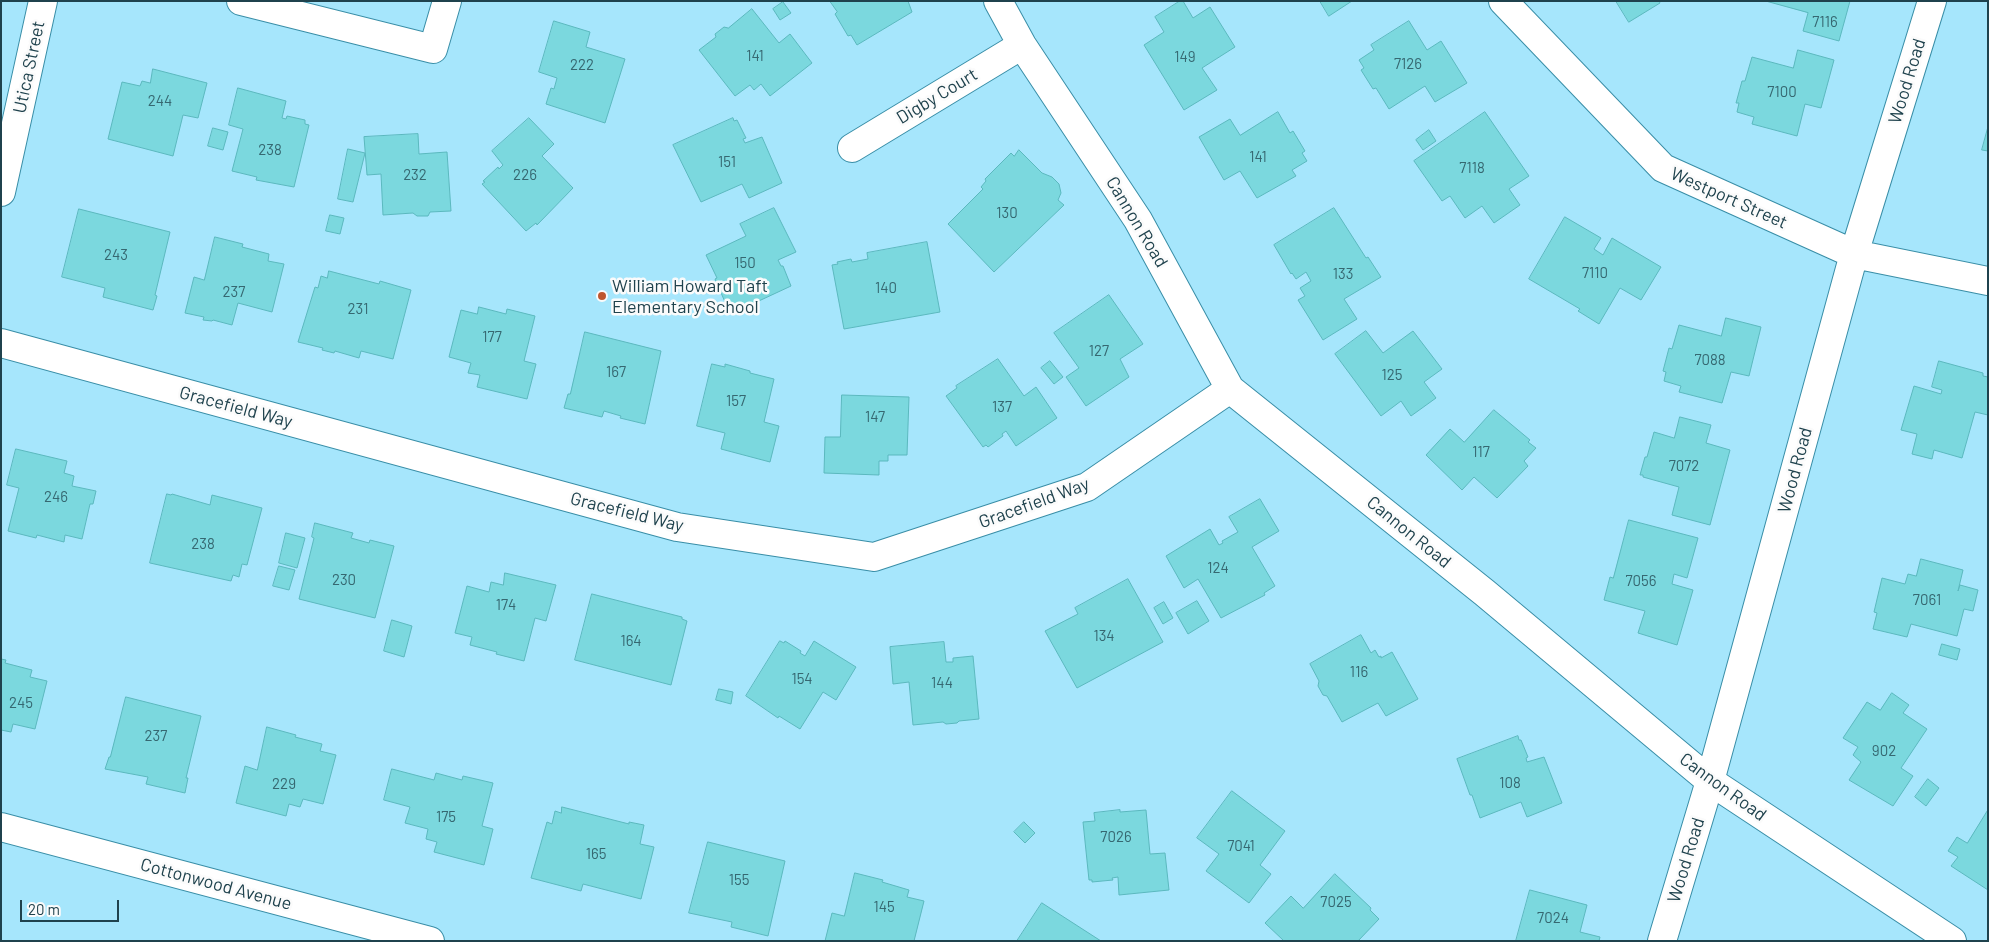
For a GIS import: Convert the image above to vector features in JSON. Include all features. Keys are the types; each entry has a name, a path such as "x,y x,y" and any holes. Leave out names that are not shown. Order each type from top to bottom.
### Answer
{"street":[{"name":"Utica Street","path":"1,192 43,1"},
{"path":"241,1 433,49 448,1"},
{"name":"Cannon Road","path":"998,1 1022,45 1138,220 1230,389 1484,593 1710,781 1952,941"},
{"name":"Westport Street","path":"1504,1 1663,168 1854,254 1988,281"},
{"name":"Wood Road","path":"1662,941 1710,781 1854,254 1932,1"},
{"name":"Digby Court","path":"852,148 1022,45"},
{"name":"Gracefield Way","path":"1,343 677,527 874,557 1087,487 1230,389"},
{"name":"Cottonwood Avenue","path":"1,827 415,939"}],"building":[{"path":"830,1 908,1 912,12 857,45 851,35 848,36"},
{"path":"1183,1 1193,18 1210,7 1235,47 1202,68 1217,90 1184,110 1144,45 1164,32 1155,17"},
{"path":"1320,1 1352,1 1329,16"},
{"path":"1616,1 1659,1 1660,3 1629,22"},
{"path":"1766,1 1850,1 1839,41 1803,31 1808,13"},
{"path":"783,2 791,13 780,20 773,9"},
{"path":"752,9 779,43 790,34 812,63 770,96 761,84 754,90 750,85 735,96 699,50 716,37 715,34 724,27 728,28"},
{"path":"554,21 590,32 586,47 625,59 605,123 546,104 551,88 554,89 557,78 539,72"},
{"path":"1409,21 1427,50 1441,41 1467,83 1435,102 1425,86 1389,109 1376,88 1373,89 1361,70 1364,68 1359,60 1374,50 1371,45"},
{"path":"1798,50 1834,60 1821,108 1805,104 1797,136 1752,124 1754,117 1737,112 1739,103 1736,103 1742,81 1745,81 1752,57 1793,68"},
{"path":"153,69 207,83 198,118 183,115 173,156 108,139 122,82 140,86 142,81 150,83"},
{"path":"238,88 286,101 282,118 286,119 287,116 305,120 305,124 309,125 294,187 256,180 257,177 232,171 243,129 229,125"},
{"path":"1278,112 1290,133 1293,131 1305,151 1302,153 1307,161 1292,170 1296,176 1257,198 1240,171 1224,180 1199,137 1230,119 1240,135"},
{"path":"1485,112 1529,176 1509,189 1520,205 1494,223 1482,206 1465,218 1450,196 1442,201 1414,161"},
{"path":"529,118 554,144 542,156 573,188 537,225 536,223 526,231 482,184 498,167 499,169 503,165 492,151"},
{"path":"733,118 734,121 737,120 746,138 743,139 745,143 762,137 782,183 749,198 742,184 701,202 673,145"},
{"path":"1988,127 1988,151 1982,150"},
{"path":"213,128 228,132 223,150 208,146"},
{"path":"1429,130 1436,141 1423,150 1416,140"},
{"path":"418,134 419,154 447,152 451,211 430,212 428,216 417,216 413,213 383,215 381,174 367,175 364,137"},
{"path":"348,149 365,153 353,202 338,199"},
{"path":"1019,150 1042,173 1052,177 1059,184 1061,193 1058,200 1064,205 994,272 948,224 983,189 981,187 986,181 985,179 1011,153 1014,156"},
{"path":"774,208 796,252 778,260 781,266 783,266 791,286 733,313 727,302 725,302 715,279 717,278 706,255 746,236 740,224"},
{"path":"1334,208 1366,258 1368,257 1381,277 1344,299 1357,319 1323,340 1298,300 1305,296 1300,288 1311,281 1306,272 1296,279 1274,245"},
{"path":"79,209 170,232 153,310 103,297 105,288 62,277"},
{"path":"330,215 344,218 340,234 326,231"},
{"path":"1565,217 1601,238 1594,249 1603,255 1612,238 1661,267 1641,300 1620,288 1599,324 1578,311 1580,309 1529,279"},
{"path":"215,237 243,244 242,247 269,254 268,261 284,264 272,312 238,303 232,325 213,320 203,320 204,317 185,313 194,277 204,280"},
{"path":"927,242 940,312 844,329 832,265 851,259 852,262 868,259 867,253"},
{"path":"329,271 379,284 380,281 411,290 393,359 361,351 359,358 335,351 334,353 322,350 323,348 298,342 315,287 318,288 321,276 327,278"},
{"path":"1109,295 1143,344 1120,359 1129,377 1086,406 1066,377 1079,368 1054,333"},
{"path":"479,307 506,314 507,309 535,316 524,361 536,364 527,399 477,387 480,375 468,373 471,363 449,357 461,310 477,314"},
{"path":"1726,318 1761,327 1749,376 1731,372 1722,403 1679,392 1681,386 1664,381 1666,372 1663,371 1669,348 1672,349 1679,325 1721,336"},
{"path":"1366,331 1383,353 1413,331 1442,369 1424,382 1436,398 1411,416 1401,401 1381,416 1335,354"},
{"path":"585,332 661,351 645,424 620,418 621,416 604,411 602,417 564,408 568,394 570,394"},
{"path":"998,359 1024,396 1036,387 1057,418 1016,446 1006,431 1002,434 1003,436 988,447 986,445 983,447 946,396 957,388 956,386"},
{"path":"1050,361 1063,377 1054,384 1041,368"},
{"path":"1939,361 1983,373 1983,376 1988,377 1988,415 1975,412 1962,458 1934,450 1932,459 1912,454 1917,434 1901,430 1914,386 1941,394 1942,390 1932,387"},
{"path":"712,364 725,367 725,364 774,379 764,422 779,426 770,462 721,449 725,433 697,426"},
{"path":"842,395 909,397 907,455 888,455 888,461 879,461 879,475 824,473 825,437 840,437"},
{"path":"1494,410 1530,440 1528,442 1536,448 1524,461 1528,466 1497,498 1474,477 1462,490 1426,455 1450,429 1464,442"},
{"path":"1680,417 1711,425 1706,443 1730,450 1710,525 1672,515 1679,487 1640,475 1654,432 1674,438"},
{"path":"16,449 67,461 64,473 74,476 72,486 96,491 93,504 90,504 82,539 65,535 64,542 37,535 36,538 8,531 19,488 7,485"},
{"path":"167,494 210,505 212,495 262,508 247,565 242,564 239,577 233,575 231,581 150,563"},
{"path":"1260,499 1279,531 1252,547 1275,586 1264,593 1265,595 1221,618 1198,579 1184,588 1166,556 1210,529 1219,545 1223,543 1222,541 1238,532 1229,517"},
{"path":"1629,520 1698,538 1687,578 1674,574 1672,584 1693,590 1677,645 1638,633 1645,611 1604,600 1610,577 1613,578"},
{"path":"315,523 353,533 351,538 369,543 370,540 394,546 375,618 299,599 314,538 312,537"},
{"path":"286,533 305,538 297,568 279,563"},
{"path":"1921,559 1963,570 1958,591 1960,585 1978,590 1973,611 1964,609 1957,636 1911,624 1907,637 1873,629 1877,613 1874,612 1882,578 1905,584 1908,574 1916,576"},
{"path":"279,566 295,570 289,590 273,586"},
{"path":"505,573 556,585 546,621 535,618 524,661 470,645 472,637 455,633 467,586 489,592 491,582 503,585"},
{"path":"1128,579 1163,642 1077,688 1045,631 1078,614 1075,608"},
{"path":"592,594 682,617 682,619 687,621 671,685 575,660"},
{"path":"1197,601 1209,621 1188,634 1176,613"},
{"path":"1164,602 1173,618 1163,624 1154,608"},
{"path":"392,620 412,626 404,657 384,651"},
{"path":"1361,635 1371,653 1375,650 1381,658 1392,652 1418,699 1386,716 1378,703 1342,722 1327,696 1323,695 1318,686 1319,681 1310,664"},
{"path":"780,641 784,643 785,641 801,651 800,653 805,656 814,641 856,667 836,700 823,692 800,729 779,716 778,718 746,696"},
{"path":"944,642 946,662 953,662 953,658 973,656 979,719 946,724 943,722 913,725 909,682 893,684 890,647"},
{"path":"1942,644 1960,649 1957,660 1939,655"},
{"path":"1,659 6,660 5,663 32,670 30,677 47,681 35,729 13,724 11,732 1,730"},
{"path":"719,689 733,692 731,704 716,700"},
{"path":"1892,693 1909,705 1903,713 1927,729 1901,768 1913,776 1893,806 1849,780 1861,762 1853,755 1858,747 1843,738 1867,702 1880,710"},
{"path":"126,697 201,716 186,778 188,778 185,793 146,784 148,777 105,769"},
{"path":"267,727 322,744 320,751 336,755 323,804 303,799 300,807 289,804 286,816 236,803 245,766 257,770"},
{"path":"1518,736 1528,757 1526,758 1527,762 1544,757 1562,803 1527,817 1521,802 1480,818 1457,759"},
{"path":"392,769 434,780 436,773 462,780 463,776 493,783 482,826 493,829 484,865 434,852 437,842 426,839 428,829 405,823 410,807 384,800"},
{"path":"1928,779 1939,788 1926,806 1915,797"},
{"path":"1232,791 1285,831 1260,865 1271,874 1249,903 1206,871 1219,854 1197,838"},
{"path":"562,807 629,824 629,822 644,825 640,844 654,847 641,899 583,884 581,891 531,878 547,822 552,824 555,811 561,813"},
{"path":"1120,810 1120,812 1146,810 1150,854 1165,853 1169,890 1119,895 1118,877 1112,878 1113,880 1092,882 1092,880 1089,880 1083,822 1095,821 1094,813"},
{"path":"1988,810 1988,890 1951,866 1958,857 1948,851 1957,837 1967,843"},
{"path":"1024,822 1035,833 1025,843 1014,832"},
{"path":"708,842 785,861 768,936 731,927 732,922 689,913"},
{"path":"855,873 883,880 882,882 909,890 907,897 924,901 914,941 825,941 832,913 844,916"},
{"path":"1335,874 1371,908 1370,910 1379,919 1358,941 1284,941 1265,923 1291,896 1303,908"},
{"path":"1530,890 1587,905 1580,932 1600,937 1599,941 1516,941"},
{"path":"1042,903 1101,941 1017,941"}],"place":[{"name":"William Howard Taft Elementary School","path":"602,296"}]}
